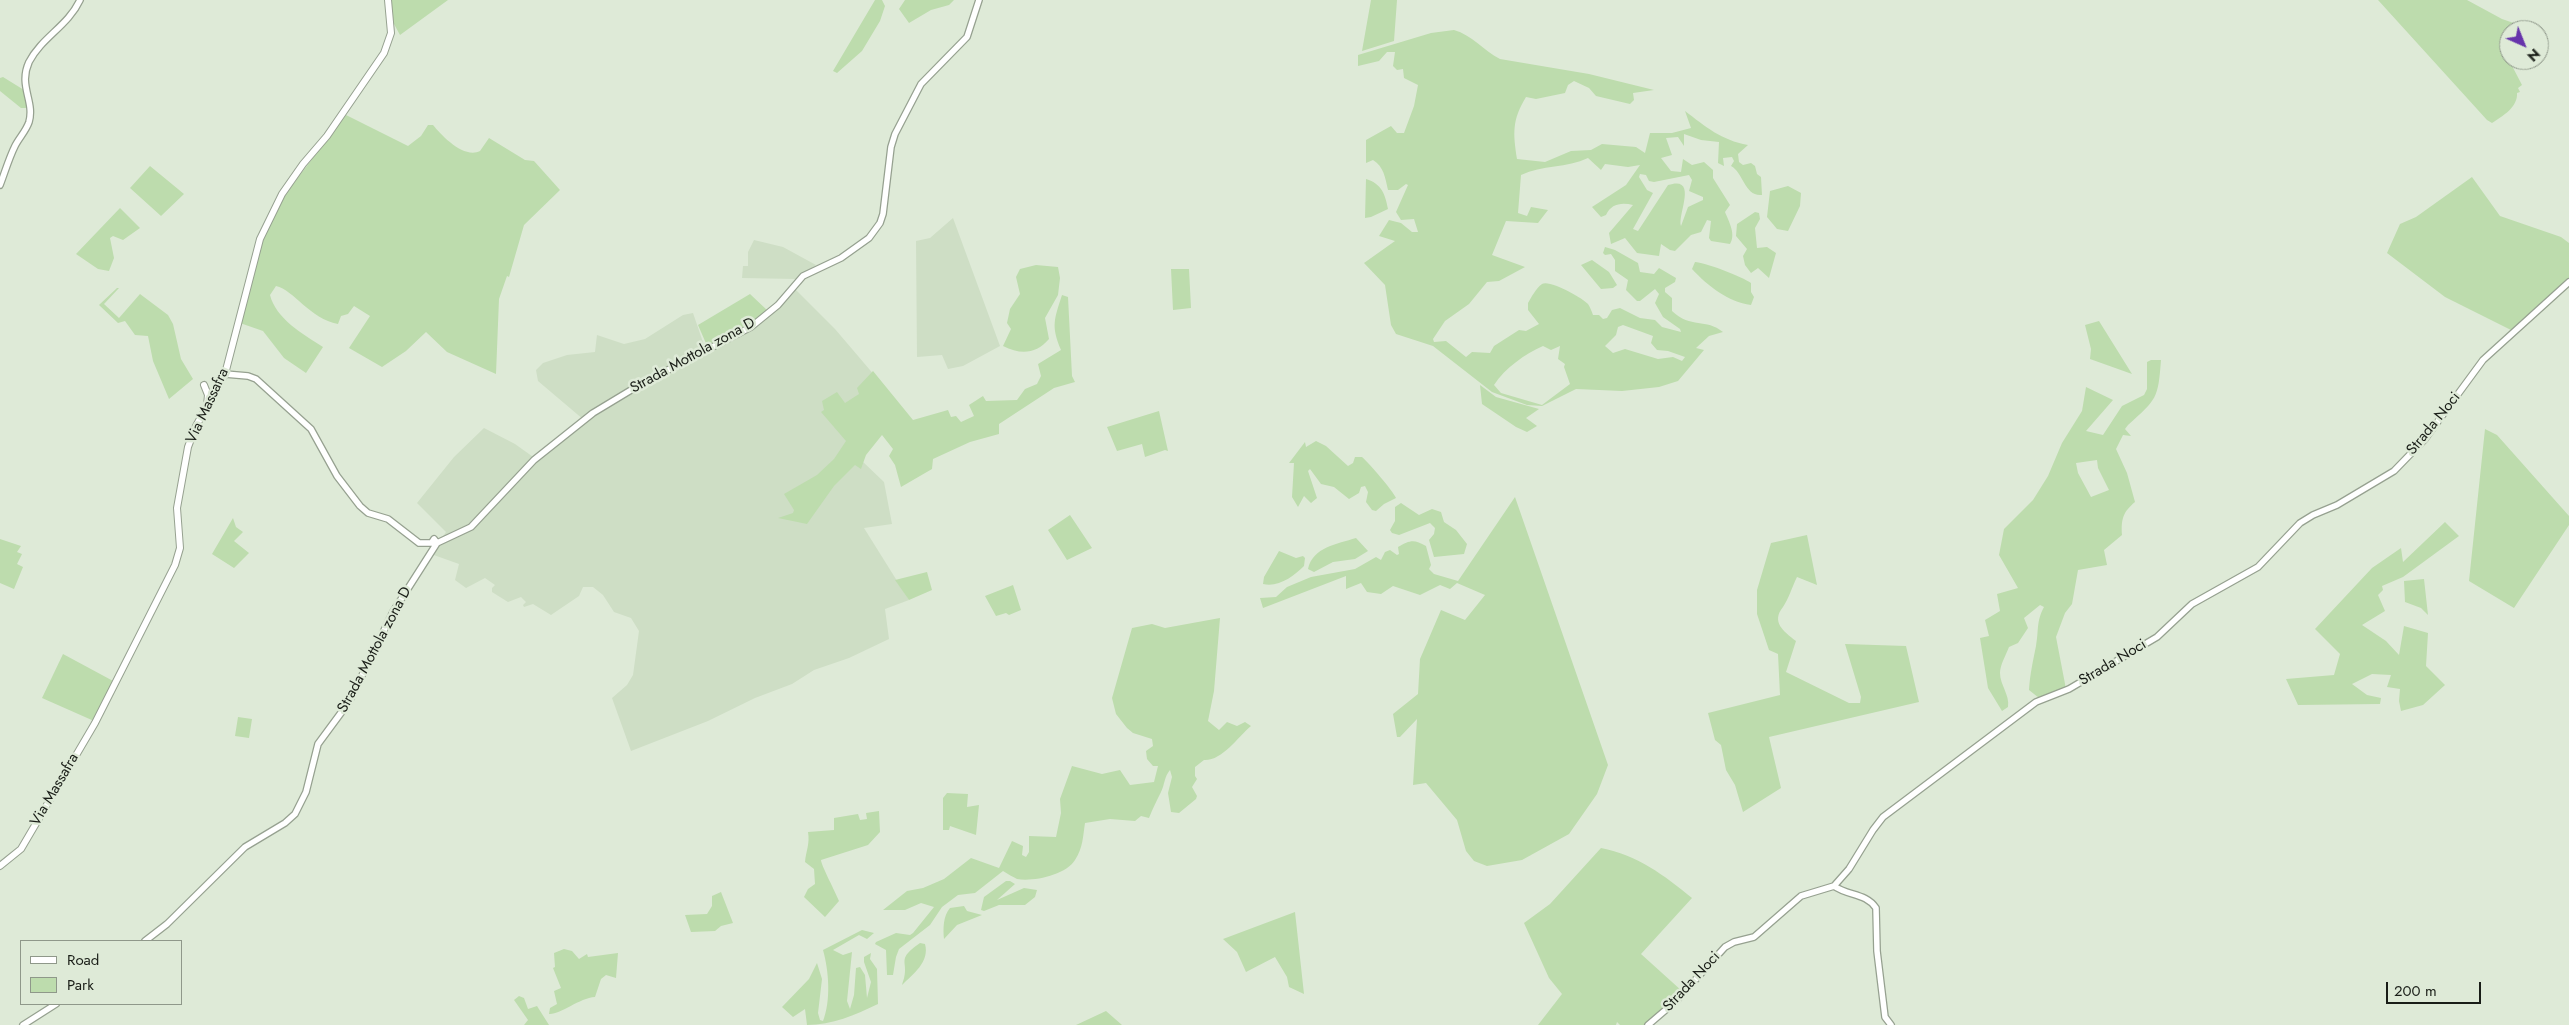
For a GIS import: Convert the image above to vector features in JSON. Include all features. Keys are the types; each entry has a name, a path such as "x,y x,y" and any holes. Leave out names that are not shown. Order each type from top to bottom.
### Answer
{"main road":[{"name":"Via Massafra","path":"0,866 21,849 95,723 175,565 180,548 178,508 184,463 196,426 225,374 263,231 282,194 303,164 327,136 384,54 391,33 388,0"},
{"path":"207,389 221,384"},
{"path":"207,389 212,396 215,395"},
{"path":"207,389 207,408"}],"street":[{"path":"0,185 16,144 29,122 30,115 24,83 26,71 35,52 74,14 80,0"},
{"name":"Strada Mottola zona D","path":"146,940 167,924 245,847 285,823 295,814 306,792 318,744 349,702 393,612 431,552 433,542 471,527 534,460 593,414 641,384 751,327 778,305 803,276 841,258 869,238 880,223 883,214 891,147 895,134 921,84 967,37 979,0"},
{"name":"Strada Noci","path":"1648,1025 1676,1001 1724,947 1734,942 1754,937 1801,896 1834,886 1849,869 1883,818 2008,722 2036,702 2069,689 2157,637 2192,604 2258,567 2300,524 2313,515 2337,505 2394,471 2425,439 2483,360 2569,282"},
{"path":"225,374 248,376 256,379 310,429 337,476 360,506 368,513 388,519 419,543 433,542"},
{"path":"1834,886 1843,892 1866,897 1876,908 1877,950 1881,988 1885,1017 1891,1025"},
{"path":"23,1025 54,1005"}],"shaded area":[{"path":"953,218 1000,346 963,366 948,369 942,355 917,357 916,241 930,238"},
{"path":"754,240 783,247 816,265 796,279 742,278 743,266 748,266 748,252"},
{"path":"793,287 835,329 887,390 861,460 884,482 892,524 864,528 909,600 885,609 889,639 849,658 814,670 792,684 755,698 708,721 631,751 612,698 627,685 633,675 639,631 631,618 614,612 603,595 593,587 583,587 579,596 551,615 533,604 524,607 523,605 526,602 521,597 508,602 492,592 492,588 495,585 485,578 466,588 455,580 459,564 431,554 446,532 417,503 454,457 484,428 515,444 536,459 584,420 538,381 536,370 543,363 567,355 595,352 597,335 624,344 645,339 683,315 693,313 706,351 752,326"}],"green space":[{"path":"390,0 448,0 400,35 394,24"},
{"path":"875,0 882,0 885,6 880,21 862,51 837,73 833,71"},
{"path":"905,0 954,0 949,5 931,10 909,23 899,9"},
{"path":"1371,0 1397,0 1394,41 1362,51"},
{"path":"2378,0 2467,0 2505,20 2499,20 2499,70 2514,70 2522,85 2518,88 2520,92 2517,93 2515,103 2505,114 2492,123 2487,120"},
{"path":"1454,30 1466,35 1500,59 1589,74 1654,90 1633,93 1634,100 1630,104 1596,96 1589,88 1574,81 1568,85 1565,93 1536,99 1526,97 1516,120 1515,142 1517,159 1545,162 1571,151 1591,150 1602,144 1636,147 1645,153 1650,133 1672,133 1691,128 1685,111 1722,136 1748,145 1738,154 1739,162 1743,165 1751,163 1755,166 1757,174 1761,177 1762,195 1756,195 1748,188 1739,173 1731,166 1734,161 1732,157 1723,158 1724,166 1718,163 1719,142 1701,140 1684,134 1684,146 1678,137 1666,138 1672,155 1661,158 1671,171 1681,172 1683,159 1692,165 1704,162 1713,170 1713,178 1730,205 1725,212 1731,228 1732,240 1730,244 1711,241 1709,238 1711,221 1707,220 1701,232 1691,235 1675,251 1661,244 1659,256 1637,253 1625,238 1611,244 1609,233 1633,205 1614,206 1606,215 1601,217 1592,207 1626,185 1640,165 1628,167 1605,164 1601,170 1588,158 1521,175 1518,213 1527,216 1531,207 1548,210 1538,223 1506,221 1492,255 1525,267 1499,281 1487,282 1469,304 1445,321 1433,339 1434,342 1446,341 1466,357 1472,352 1490,353 1494,346 1519,330 1526,331 1539,324 1528,310 1528,303 1538,288 1546,283 1566,290 1580,298 1588,304 1593,315 1599,315 1603,319 1607,318 1612,310 1620,308 1640,318 1655,320 1662,327 1681,332 1680,329 1663,317 1655,303 1659,294 1655,289 1640,301 1637,301 1626,290 1628,280 1615,271 1615,260 1611,254 1605,255 1603,253 1605,247 1615,250 1638,263 1640,272 1654,274 1659,268 1676,278 1675,282 1665,288 1665,292 1672,298 1672,311 1686,320 1711,325 1723,332 1709,336 1696,348 1704,350 1678,381 1659,387 1622,391 1576,389 1542,406 1527,405 1492,392 1433,346 1396,334 1391,325 1385,285 1364,263 1395,241 1379,236 1389,220 1401,223 1412,232 1418,232 1414,219 1401,220 1396,212 1408,185 1406,184 1398,190 1388,190 1384,173 1380,166 1373,160 1366,163 1366,140 1391,126 1397,133 1404,133 1414,106 1418,85 1404,78 1403,69 1397,70 1393,66 1395,52 1387,52 1379,61 1358,66 1358,55 1431,33","holes":["1640,174 1646,175 1649,181 1654,182 1689,175 1692,180 1689,191 1703,197 1703,200 1688,207 1681,226 1685,191 1683,186 1677,183 1668,185 1638,231 1633,229 1653,193 1647,190 1639,177","1623,325 1653,336 1651,343 1657,350 1668,351 1685,357 1682,361 1673,357 1658,359 1625,349 1613,353 1605,346 1616,335 1618,327","1543,346 1551,350 1560,346 1558,359 1565,364 1564,367 1570,384 1542,405 1501,393 1494,385 1516,362"]},
{"path":"3,77 24,90 27,108 21,108 0,91 0,78"},
{"path":"346,115 408,146 421,136 428,125 433,125 454,145 467,152 474,153 480,151 489,138 525,160 534,161 560,190 524,225 509,277 507,276 499,299 496,374 447,352 426,332 406,351 382,367 349,348 370,316 354,306 348,314 341,316 338,324 328,321 319,317 289,293 276,286 270,295 273,304 284,319 323,347 306,373 284,358 263,331 240,323 267,226 283,197"},
{"path":"150,166 184,194 161,216 130,188"},
{"path":"2472,177 2500,216 2561,237 2569,243 2569,280 2513,331 2445,297 2387,253 2400,224 2416,217"},
{"path":"1366,179 1376,184 1382,190 1388,209 1365,218"},
{"path":"1788,186 1801,193 1800,206 1788,231 1777,229 1767,217 1770,191"},
{"path":"120,208 140,228 123,240 113,236 110,238 114,258 109,271 98,269 76,254"},
{"path":"1755,212 1759,213 1760,219 1755,228 1757,248 1767,247 1776,253 1769,278 1758,268 1751,273 1745,265 1743,256 1747,249 1736,236 1737,224"},
{"path":"1592,260 1609,272 1617,285 1613,288 1601,289 1581,265"},
{"path":"1695,262 1723,270 1751,283 1751,292 1754,297 1751,305 1734,301 1712,287 1692,269"},
{"path":"1036,265 1058,267 1060,278 1058,295 1045,318 1049,339 1039,348 1028,352 1016,351 1003,346 1011,329 1007,323 1010,309 1020,294 1016,277 1020,269"},
{"path":"1171,269 1189,269 1191,308 1173,310"},
{"path":"119,288 104,304 119,318 140,294 168,315 173,324 181,359 193,379 169,399 153,361 148,336 135,335 125,321 118,323 99,305"},
{"path":"750,294 768,311 750,326 708,348 698,325"},
{"path":"1062,295 1068,297 1072,376 1075,382 1054,388 999,424 999,434 970,442 933,459 932,469 901,487 895,465 889,456 893,449 882,435 866,455 861,469 855,465 834,486 807,524 778,518 793,513 794,510 784,494 817,475 834,459 846,441 821,412 824,410 822,401 837,392 845,403 859,394 857,388 873,371 913,420 948,410 951,417 956,416 961,422 974,416 969,405 983,396 986,401 1017,400 1025,389 1037,384 1041,376 1038,364 1061,350 1056,335 1055,323"},
{"path":"2099,321 2132,374 2090,359 2091,349 2085,325"},
{"path":"2161,360 2157,391 2145,409 2125,429 2131,436 2123,435 2116,449 2127,473 2135,502 2124,516 2122,535 2104,550 2107,565 2078,570 2072,604 2065,613 2056,637 2066,689 2039,698 2029,690 2039,622 2044,607 2040,605 2024,618 2028,628 2018,643 2009,647 2002,663 2000,677 2008,707 2002,711 1988,688 1980,638 1989,636 1985,620 2000,611 1997,594 2018,588 1999,555 2004,529 2033,500 2048,476 2062,443 2082,411 2086,387 2113,400 2086,431 2103,435 2122,406 2144,395 2147,389 2147,362","holes":["2097,460 2098,468 2109,490 2091,497 2078,473 2076,463"]},
{"path":"1480,385 1496,397 1539,409 1526,418 1537,426 1527,432 1516,427 1482,404"},
{"path":"1159,411 1168,451 1165,450 1145,457 1142,444 1117,451 1107,427"},
{"path":"2485,429 2497,435 2569,516 2569,525 2514,608 2469,581"},
{"path":"1316,441 1326,446 1348,466 1353,463 1355,457 1362,457 1396,498 1384,504 1376,511 1372,510 1366,502 1368,492 1365,486 1361,487 1359,493 1349,499 1334,487 1321,484 1310,469 1308,471 1317,498 1311,503 1304,496 1298,507 1292,497 1294,463 1289,463 1305,442 1306,447"},
{"path":"1515,497 1608,765 1597,794 1569,834 1522,860 1487,866 1474,861 1466,851 1457,820 1426,783 1413,785 1417,719 1400,737 1397,737 1393,714 1418,694 1420,659 1441,610 1465,620 1485,595 1457,583 1450,589 1440,585 1420,595 1393,586 1381,594 1367,592 1361,583 1346,589 1346,576 1263,608 1260,598 1276,597 1287,587 1311,577 1355,569 1376,557 1381,560 1385,552 1390,550 1397,555 1399,554 1398,547 1412,541 1426,546 1431,565 1429,569 1434,574 1458,581"},
{"path":"1401,503 1419,515 1432,509 1441,512 1444,522 1456,530 1467,544 1464,554 1434,557 1429,540 1434,534 1435,528 1430,523 1399,535 1392,533 1390,530 1395,521 1395,507"},
{"path":"1070,515 1092,548 1067,560 1048,530"},
{"path":"233,518 236,527 243,532 234,541 249,553 234,568 212,554"},
{"path":"2445,522 2459,536 2403,577 2382,586 2383,590 2378,595 2385,611 2362,625 2386,641 2399,655 2404,626 2428,633 2426,666 2445,685 2423,705 2401,711 2399,701 2400,689 2387,687 2391,675 2372,674 2352,684 2367,695 2381,698 2380,704 2298,705 2286,679 2334,675 2340,654 2315,629 2372,568 2401,548 2403,562"},
{"path":"1807,535 1817,585 1797,577 1778,617 1778,622 1783,630 1796,641 1786,672 1849,703 1860,703 1861,697 1845,644 1906,646 1919,702 1769,737 1781,788 1743,812 1735,785 1726,770 1721,745 1715,740 1708,713 1780,695 1778,654 1769,650 1757,614 1757,590 1771,543"},
{"path":"1356,538 1368,551 1355,559 1333,562 1314,572 1308,569 1320,551"},
{"path":"0,539 21,546 17,552 22,554 17,564 23,567 14,589 0,583"},
{"path":"1279,551 1296,558 1303,556 1305,558 1304,566 1280,583 1263,584 1264,577"},
{"path":"927,572 932,590 909,600 895,580"},
{"path":"2424,579 2428,615 2421,608 2405,602 2404,581"},
{"path":"1013,585 1021,610 1009,615 1006,613 996,616 985,596"},
{"path":"1220,618 1214,691 1208,721 1219,730 1227,722 1237,726 1245,722 1251,726 1223,753 1217,757 1204,760 1195,767 1197,779 1192,787 1197,796 1196,799 1179,813 1171,812 1168,793 1172,777 1170,770 1149,818 1141,816 1135,821 1110,819 1085,823 1080,851 1071,865 1064,870 1049,876 1024,880 1017,879 1003,871 975,893 958,895 942,907 930,925 899,949 893,975 887,975 886,950 875,944 876,942 896,933 910,935 934,907 921,903 905,910 883,910 907,891 923,888 944,879 971,858 999,868 1012,841 1023,846 1022,855 1026,857 1029,852 1029,836 1056,837 1061,813 1060,799 1072,766 1102,774 1120,770 1130,785 1154,782 1158,766 1153,766 1147,759 1146,751 1153,746 1152,739 1133,733 1127,728 1116,714 1112,698 1132,628 1152,624 1165,628"},
{"path":"63,654 115,682 94,721 42,698"},
{"path":"238,717 252,719 249,738 235,736"},
{"path":"947,793 968,794 967,807 979,805 976,835 950,826 949,830 943,830 943,798"},
{"path":"879,811 880,832 868,845 821,860 839,901 825,917 804,897 808,889 815,884 814,869 805,862 808,832 834,830 834,818 858,814 860,820 867,819 866,813"},
{"path":"1601,848 1614,851 1650,867 1692,898 1641,954 1682,991 1646,1025 1620,1025 1617,1022 1616,1025 1538,1025 1562,994 1549,978 1524,923 1550,904"},
{"path":"1006,881 1015,884 997,900 1024,888 1037,890 1035,897 1025,905 999,905 984,911 981,910 984,897"},
{"path":"721,892 733,923 721,926 715,931 691,932 685,915 707,914 712,906 712,896"},
{"path":"964,906 967,911 982,915 957,925 944,939 944,923 948,911 950,908"},
{"path":"1295,912 1304,994 1289,987 1287,977 1275,957 1246,972 1237,952 1223,939"},
{"path":"862,930 874,933 867,939 859,935 833,950 843,955 852,952 847,1001 850,1009 854,995 856,968 860,967 865,975 867,998 871,982 864,957 871,953 870,959 877,969 878,1004 852,1015 816,1025 807,1025 805,1009 793,1017 782,1007 809,979 817,963 822,979 818,1013 820,1020 823,1021 826,1013 828,986 827,967 823,950"},
{"path":"920,943 925,944 926,950 923,962 902,985 905,977 905,958"},
{"path":"564,949 572,951 579,959 587,954 588,957 618,953 616,978 606,975 601,979 595,997 583,1000 559,1012 549,1014 550,1008 557,1004 554,991 561,988 553,968 555,967 554,953"},
{"path":"519,996 524,998 528,1009 537,1006 549,1025 524,1025 528,1020 514,1000"},
{"path":"1106,1011 1122,1025 1076,1025"}]}
